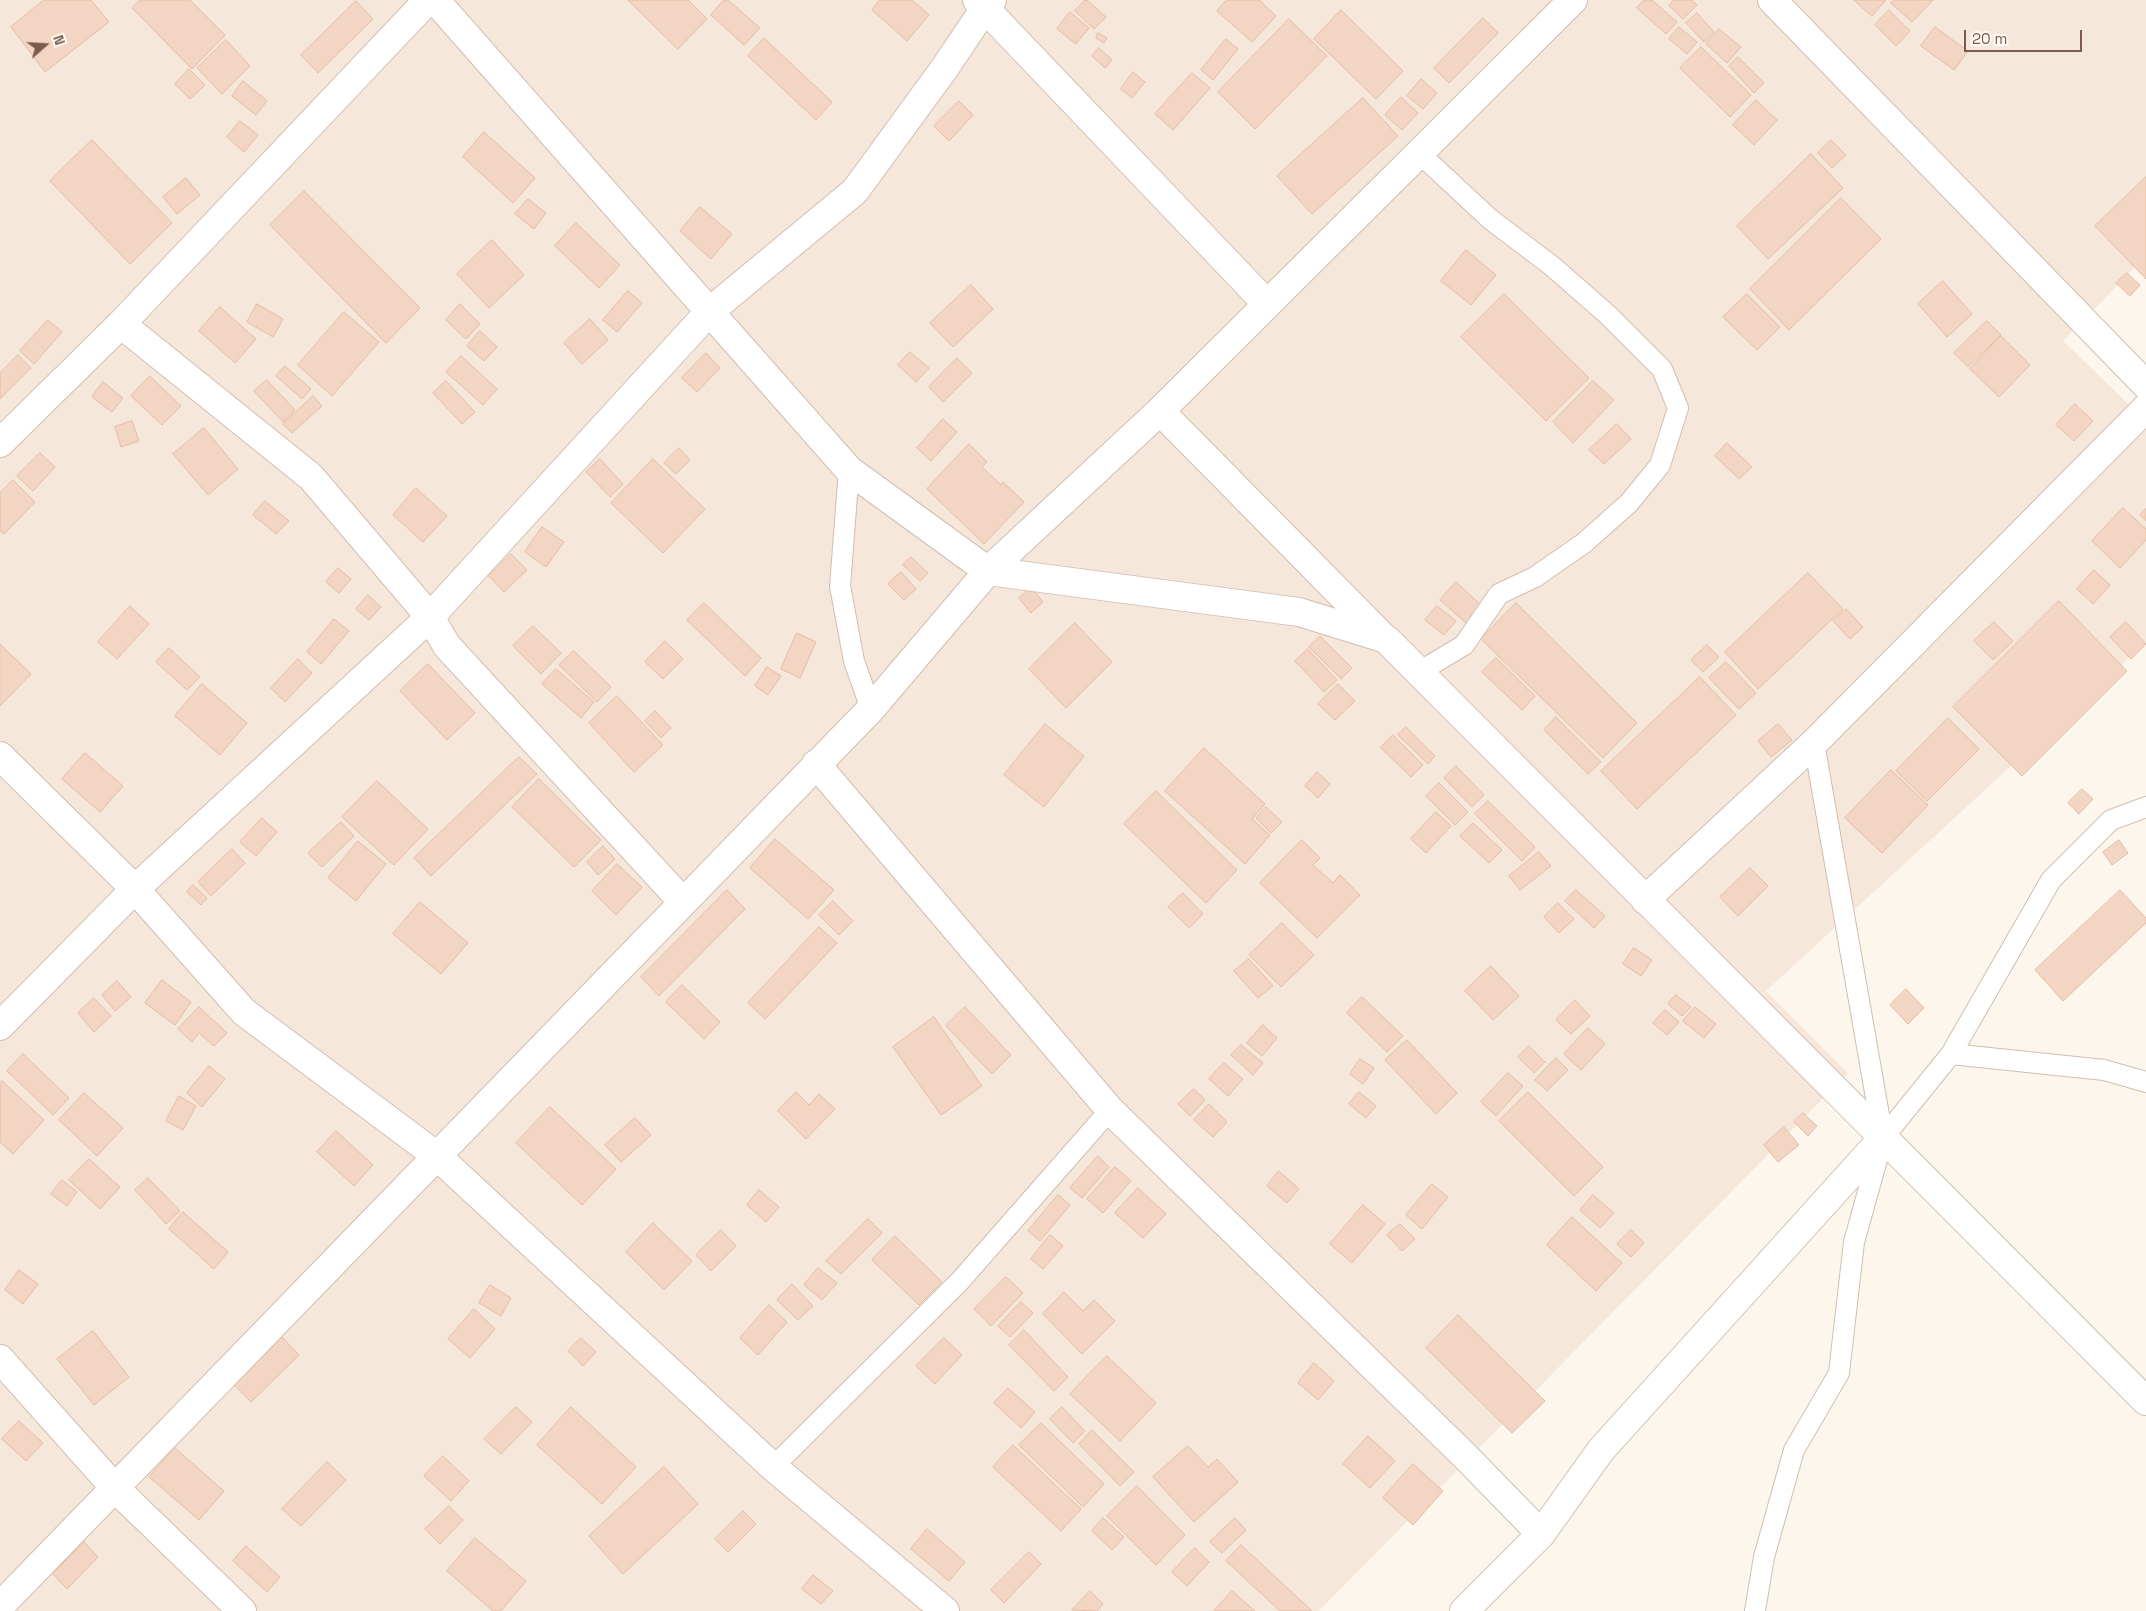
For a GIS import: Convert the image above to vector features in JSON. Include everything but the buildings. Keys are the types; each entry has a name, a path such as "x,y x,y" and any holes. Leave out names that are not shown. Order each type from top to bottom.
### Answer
{"street":[{"path":"0,443 121,324 428,0"},
{"path":"435,0 849,470 988,571 1299,612 1386,639"},
{"path":"0,1606 871,709 988,571 1160,411 1573,0"},
{"path":"1772,0 2146,386"},
{"path":"0,1026 135,889 430,616 709,312 855,191 944,69 985,3 1267,304"},
{"path":"121,324 311,477 430,616 447,646 683,902"},
{"path":"1645,900 1814,743 2146,408"},
{"path":"1160,411 2146,1401"},
{"path":"0,756 135,889 244,1012 437,1156 773,1467 945,1611"},
{"path":"816,764 1110,1110 1466,1457 1541,1534"},
{"path":"1464,1611 1541,1534 1601,1450 1883,1138"},
{"path":"0,1359 115,1488 242,1611"}],"lane":[{"path":"1419,152 1490,219 1552,266 1608,315 1662,369 1678,408 1660,465 1629,503 1584,543 1535,576 1499,594 1464,645 1419,672"},
{"path":"849,470 840,586 854,661 871,709"},
{"path":"1814,743 1883,1138"},
{"path":"1755,1611 1764,1557 1794,1450 1839,1373 1854,1242 1883,1138 1951,1054 2051,880 2111,820 2146,806"},
{"path":"1951,1054 2104,1070 2146,1082"},
{"path":"773,1467 960,1281 1110,1110"}],"shaded area":[{"path":"0,0 2146,0 2146,256 2063,341 2146,421 2146,642 1766,991 1848,1073 1319,1611 0,1611"}]}
